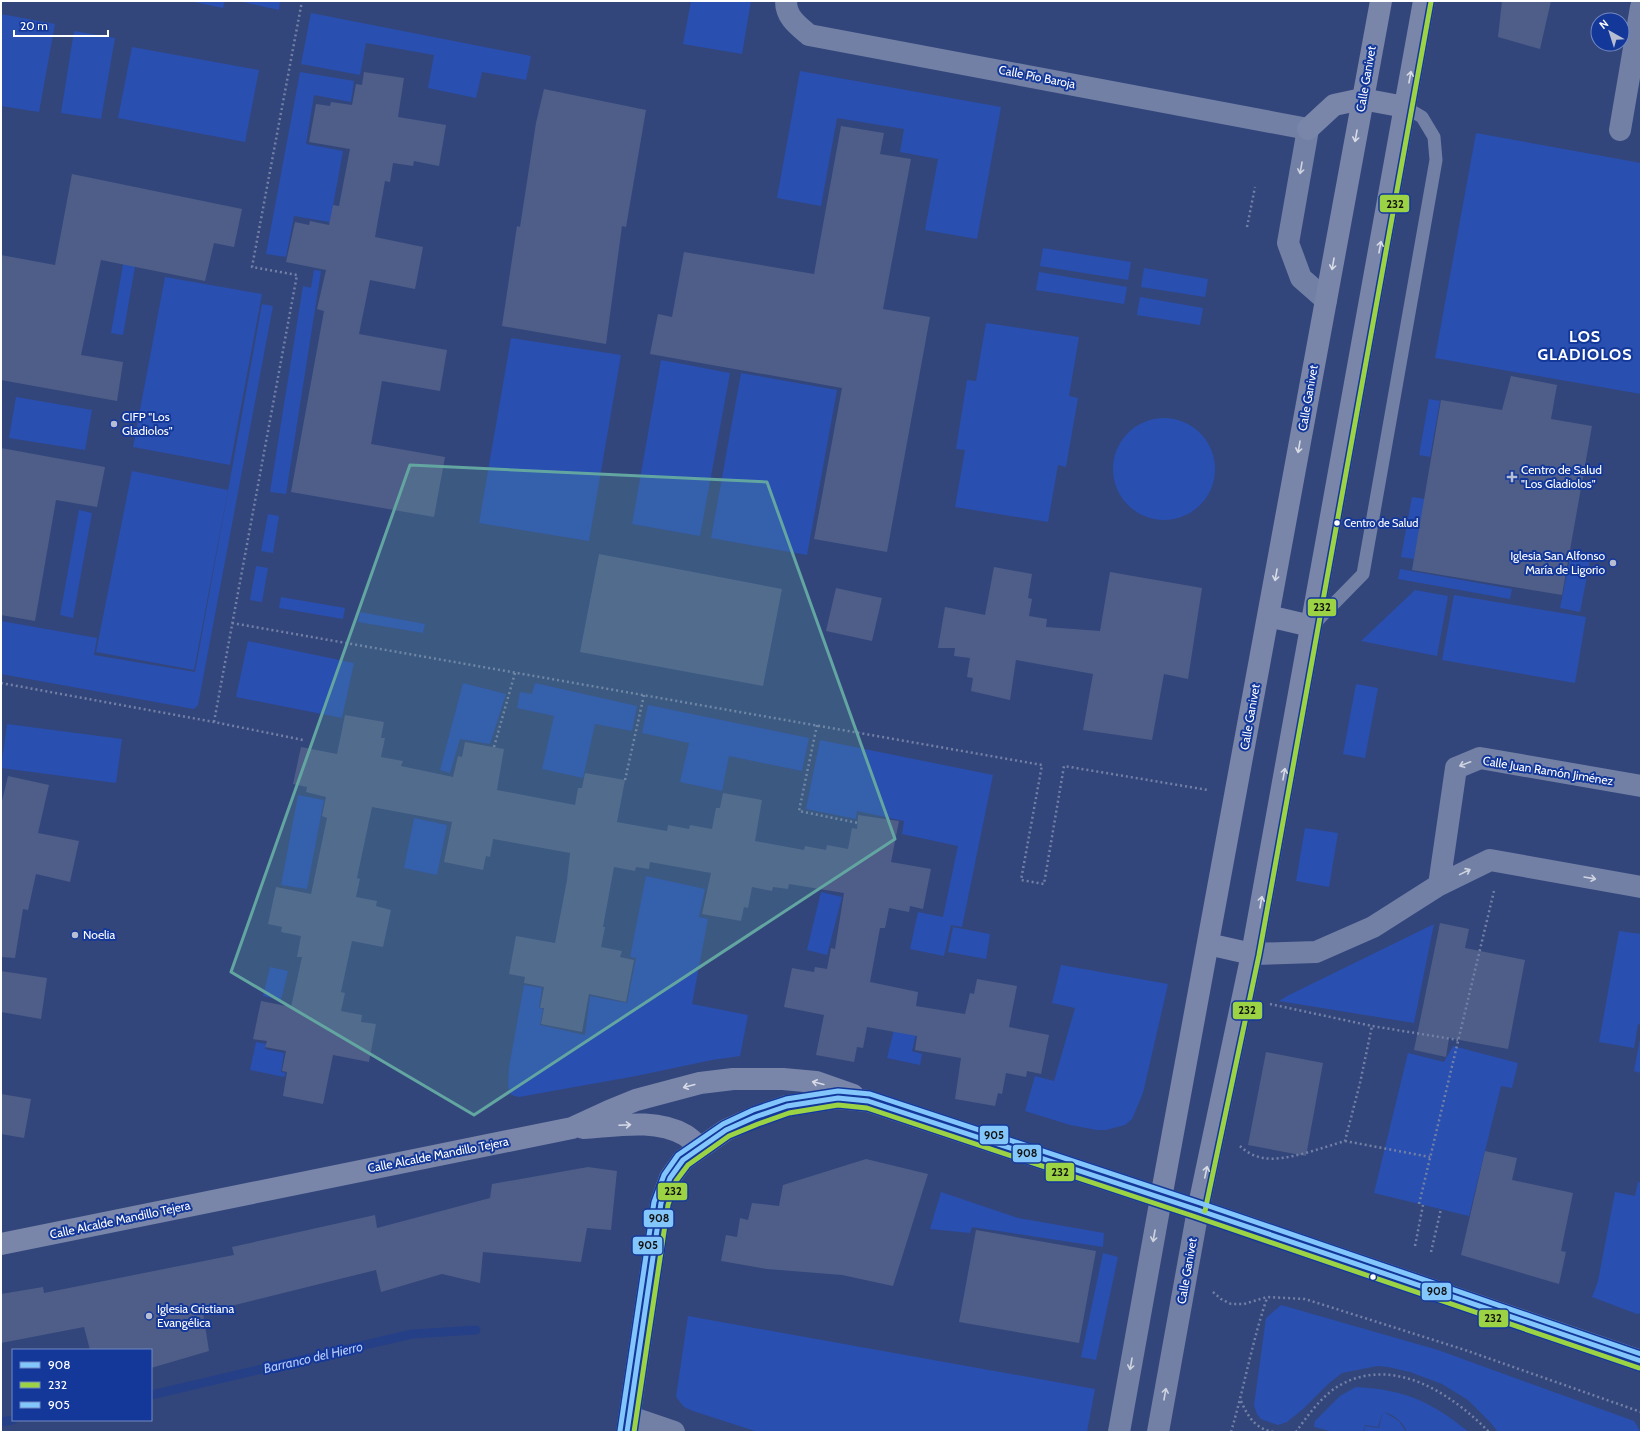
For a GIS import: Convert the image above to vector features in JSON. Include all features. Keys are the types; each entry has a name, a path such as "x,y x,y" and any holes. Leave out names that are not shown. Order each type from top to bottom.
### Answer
{"street":[{"name":"Calle Pío Baroja","path":"786,1 786,10 796,24 809,35 1308,129"},
{"name":"Calle Ganivet","path":"1119,1432 1380,1"},
{"name":"Calle Ganivet","path":"1158,1432 1198,1210 1252,954 1424,1"},
{"path":"1620,130 1641,7"},
{"path":"1326,300 1300,278 1288,243 1308,129 1334,105 1362,98 1405,107"},
{"path":"1268,616 1311,626"},
{"name":"Calle Juan Ramón Jiménez","path":"1439,885 1456,768 1480,758 1641,786"},
{"path":"1208,944 1252,954 1316,952 1373,927 1439,885 1490,860 1641,887"},
{"name":"Calle Alcalde Mandillo Tejera","path":"1,1244 572,1128 636,1100 700,1083 733,1080 783,1079 816,1082 843,1090 868,1101"},
{"path":"674,1432 628,1425 661,1203 670,1178 683,1160 726,1130 755,1117 787,1106 838,1098 868,1101 1198,1210 1641,1361"},
{"path":"572,1128 642,1125 665,1128 686,1135 700,1147"}],"lane":[{"path":"1311,626 1362,574 1436,160 1434,137 1422,117 1405,107"}],"path":[{"path":"214,722 297,275 252,267 302,1"},
{"path":"1247,227 1254,186"},
{"path":"232,623 1042,765 1021,880 1036,883 1044,884 1064,766 1210,791"},
{"path":"494,747 515,673"},
{"path":"1,684 214,722 303,740"},
{"path":"625,780 644,695"},
{"path":"817,725 799,811 858,823"},
{"path":"1419,1204 1494,891"},
{"path":"1265,1003 1372,1026 1458,1040"},
{"path":"1345,1141 1360,1083 1372,1026"},
{"path":"1237,1141 1240,1146 1250,1154 1264,1158 1288,1157 1345,1141 1430,1157"},
{"path":"1415,1246 1423,1206"},
{"path":"1432,1252 1440,1209"},
{"path":"1213,1292 1231,1304 1244,1304 1267,1297 1305,1299 1360,1315 1465,1350 1641,1412"},
{"path":"1231,1432 1259,1321 1267,1297"},
{"path":"1296,1432 1326,1396 1342,1384 1356,1378 1371,1375 1385,1375 1418,1382 1436,1389 1456,1402 1489,1432"},
{"path":"1240,1400 1250,1419 1258,1426 1275,1432"}],"highlighted area":[{"path":"410,465 767,482 895,839 474,1115 231,972"}],"shaded area":[{"path":"189,1 225,1 223,8"},
{"path":"238,1 280,1 279,10"},
{"path":"691,1 751,1 742,54 683,44"},
{"path":"311,13 531,56 526,80 482,72 476,98 428,88 434,55 366,43 360,75 301,64"},
{"path":"1,14 55,24 39,112 1,106"},
{"path":"74,31 115,38 101,119 61,113"},
{"path":"132,47 259,70 245,142 118,118"},
{"path":"800,71 1001,107 977,239 925,230 938,159 900,152 904,129 837,118 821,206 777,198"},
{"path":"300,72 354,81 351,102 314,95 306,144 343,151 330,222 294,216 286,257 266,254"},
{"path":"1476,133 1641,163 1641,394 1435,358"},
{"path":"1043,248 1131,262 1128,280 1040,266"},
{"path":"124,259 136,261 123,335 111,333"},
{"path":"1144,268 1208,279 1205,297 1141,287"},
{"path":"314,270 321,271 286,494 270,492 303,286 311,288"},
{"path":"1039,272 1127,287 1124,304 1036,290"},
{"path":"165,277 262,294 230,465 133,447"},
{"path":"1140,297 1203,308 1200,325 1137,315"},
{"path":"262,304 273,306 198,705 194,709 1,674 1,621 97,638 94,655 195,672"},
{"path":"986,323 1079,337 1069,396 1078,398 1066,467 1058,465 1048,522 955,507 965,450 956,449 967,380 976,381"},
{"path":"511,338 621,355 589,541 479,523"},
{"path":"661,360 730,373 700,536 632,524"},
{"path":"741,373 837,390 807,555 711,538"},
{"path":"16,397 92,410 85,450 9,438"},
{"path":"1429,399 1440,401 1430,457 1419,455"},
{"path":"1164,418 1184,422 1200,433 1211,449 1215,469 1211,489 1200,505 1184,516 1164,520 1144,516 1128,505 1117,489 1113,469 1117,449 1128,433 1144,422"},
{"path":"132,471 228,490 194,670 96,652"},
{"path":"1412,497 1425,499 1414,559 1401,557"},
{"path":"79,510 92,513 73,618 60,615"},
{"path":"268,514 279,516 273,553 261,551"},
{"path":"1570,558 1590,561 1580,612 1560,608"},
{"path":"256,566 268,568 262,602 250,600"},
{"path":"1400,569 1512,589 1510,599 1398,579"},
{"path":"1415,590 1448,596 1437,656 1361,641"},
{"path":"1454,595 1586,617 1575,683 1442,660"},
{"path":"281,597 345,608 343,619 279,608"},
{"path":"360,612 425,624 423,633 358,622"},
{"path":"248,641 354,663 342,718 236,697"},
{"path":"463,683 506,694 490,744 460,739 450,773 440,770"},
{"path":"535,683 637,706 632,731 595,724 583,778 542,769 554,716 517,708 520,692 532,694"},
{"path":"1356,684 1378,688 1365,758 1343,754"},
{"path":"648,705 809,738 802,771 729,756 722,791 680,782 689,743 642,733"},
{"path":"7,724 122,739 116,783 1,768"},
{"path":"820,740 993,775 962,927 951,925 944,956 910,949 918,912 943,917 958,846 902,834 904,821 857,811 856,819 806,809"},
{"path":"298,795 324,800 307,889 281,885"},
{"path":"414,818 447,825 437,875 404,868"},
{"path":"1305,828 1338,833 1329,887 1296,881"},
{"path":"646,876 705,889 699,917 708,919 692,1004 748,1015 740,1056 519,1097 511,1095 508,1086 509,1067 524,985 542,988 539,1008 543,1009 540,1025 585,1035 590,996 627,1003 636,958 630,957"},
{"path":"821,892 842,897 827,955 807,950"},
{"path":"1434,924 1414,1023 1279,1001 1289,995"},
{"path":"953,927 990,934 986,959 948,952"},
{"path":"1619,931 1641,934 1641,1025 1638,1024 1634,1048 1599,1042"},
{"path":"1061,965 1168,984 1143,1093 1132,1119 1125,1125 1106,1130 1097,1130 1070,1125 1025,1111 1035,1076 1054,1081 1075,1008 1052,1003"},
{"path":"270,967 288,971 281,1000 263,996"},
{"path":"894,1030 916,1034 912,1051 922,1054 920,1065 887,1058"},
{"path":"1641,1033 1641,1073 1634,1071"},
{"path":"256,1042 266,1044 265,1049 284,1053 281,1072 286,1073 284,1077 250,1070"},
{"path":"1453,1046 1518,1063 1512,1088 1501,1086 1469,1216 1374,1193 1408,1053 1444,1062"},
{"path":"1638,1182 1641,1183 1641,1313 1637,1314 1592,1297 1598,1281 1615,1192 1635,1196"},
{"path":"941,1192 1018,1218 1104,1233 1103,1247 972,1227 970,1233 930,1229"},
{"path":"1103,1253 1118,1257 1096,1360 1081,1357"},
{"path":"1281,1305 1438,1350 1634,1421 1641,1432 1498,1432 1468,1400 1442,1384 1410,1372 1377,1366 1342,1373 1287,1422 1278,1425 1261,1419 1257,1414 1254,1405 1266,1318"},
{"path":"688,1316 1095,1389 1087,1432 758,1432 693,1411 684,1407 676,1397"},
{"path":"1356,1387 1389,1391 1417,1399 1442,1412 1469,1432 1407,1432 1398,1419 1384,1412 1399,1421 1406,1432 1364,1432 1365,1426 1379,1428 1383,1411 1378,1427 1365,1425 1363,1432 1334,1432 1314,1427 1315,1421 1340,1396"}],"building":[{"path":"1502,1 1551,1 1540,49 1498,37"},
{"path":"364,72 404,78 398,117 446,125 439,166 414,161 413,166 393,163 390,182 385,181 375,237 423,247 415,289 370,280 359,334 447,350 440,391 382,381 371,444 445,457 434,517 291,492 324,311 317,309 326,270 286,262 295,222 309,225 310,221 329,225 333,205 339,206 350,149 309,142 316,104 330,106 331,102 352,105 356,84 362,85"},
{"path":"544,89 646,110 626,227 622,226 606,344 502,326 517,226 520,227 536,123"},
{"path":"841,126 884,133 880,154 911,159 883,309 930,317 887,552 814,539 842,388 650,354 658,314 672,317 684,252 814,274"},
{"path":"72,174 242,209 234,247 214,243 205,281 101,260 81,355 123,362 117,401 1,380 1,255 55,265"},
{"name":"Centro de Salud \"Los Gladiolos\"","path":"1511,376 1557,385 1551,419 1592,426 1562,595 1412,570 1441,400 1502,410"},
{"path":"1,448 105,467 97,507 56,500 35,621 1,615"},
{"path":"599,554 782,589 763,686 580,652"},
{"path":"994,567 1032,574 1028,598 1032,599 1029,616 1047,619 1046,627 1100,631 1110,572 1202,588 1188,679 1164,674 1152,740 1083,730 1093,674 1016,660 1010,700 971,691 973,678 967,677 970,658 954,656 955,648 938,648 945,607 985,615"},
{"path":"836,588 882,598 872,641 826,631"},
{"path":"345,715 384,722 381,738 385,738 381,757 403,761 401,766 453,777 458,756 462,757 465,742 504,749 497,790 575,805 578,788 582,788 585,773 625,780 617,822 667,831 668,825 689,829 690,825 712,829 716,808 720,808 723,793 762,800 755,841 804,850 805,846 826,850 827,845 848,849 852,828 857,829 858,815 899,821 891,862 931,869 923,909 910,906 909,912 889,908 885,928 880,928 870,982 918,992 916,1006 965,1014 970,993 974,994 977,979 1017,986 1009,1027 1049,1035 1041,1074 1027,1071 1026,1077 1006,1073 1002,1094 998,1093 995,1106 955,1099 961,1058 915,1050 917,1036 867,1027 863,1048 857,1047 854,1062 816,1055 824,1015 784,1007 792,968 814,972 815,967 827,969 831,948 835,949 844,893 789,884 788,889 773,887 772,891 752,887 748,908 744,907 741,921 702,914 711,873 650,862 649,869 636,867 635,871 614,867 603,927 605,927 601,947 622,951 620,957 634,960 626,1002 589,994 582,1032 541,1024 544,1008 540,1008 544,987 524,983 525,977 509,974 516,936 555,943 567,880 570,853 493,839 490,857 486,856 483,870 444,862 452,822 372,807 357,878 360,879 356,897 377,901 376,906 391,910 383,947 352,941 341,992 345,993 341,1011 362,1015 361,1022 376,1024 369,1062 333,1055 323,1104 283,1096 287,1072 282,1071 286,1051 265,1047 267,1041 253,1039 261,1001 291,1007 302,957 297,957 301,936 281,932 282,927 268,924 276,887 311,894 327,818 322,816 326,797 306,792 307,787 293,784 301,747 337,754"},
{"path":"8,776 49,785 38,833 79,841 70,882 36,874 28,910 23,909 15,958 1,957 1,805"},
{"path":"1440,923 1469,929 1465,948 1525,960 1508,1049 1449,1038 1446,1057 1414,1050"},
{"path":"1,971 47,978 41,1019 1,1012"},
{"path":"1266,1052 1323,1063 1306,1156 1248,1145"},
{"path":"1,1094 31,1099 24,1138 1,1134"},
{"path":"1485,1151 1517,1158 1512,1180 1573,1193 1561,1251 1566,1252 1559,1284 1461,1255"},
{"path":"866,1159 928,1174 893,1286 842,1275 767,1269 721,1261 726,1235 737,1237 740,1218 748,1220 752,1203 779,1206 783,1185"},
{"path":"588,1167 617,1171 611,1230 587,1228 581,1262 483,1252 480,1283 442,1274 381,1292 376,1270 203,1313 209,1351 152,1368 152,1349 90,1349 84,1327 1,1343 1,1294 43,1287 44,1293 234,1255 232,1247 375,1215 377,1228 490,1198 492,1184"},
{"path":"976,1230 1096,1251 1079,1343 959,1322"}],"waterway":[{"name":"Barranco del Hierro","path":"152,1395 412,1334 476,1330"},
{"name":"Barranco del Hierro","path":"1,1422 12,1420"}],"transit line":[{"name":"232","path":"1205,1211 1259,955 1431,2"},
{"name":"905","path":"620,1431 654,1202 664,1175 678,1155 723,1124 753,1110 786,1099 838,1091 870,1094 1200,1203 1641,1354"},
{"name":"908","path":"627,1432 661,1203 670,1178 683,1160 726,1130 755,1117 787,1106 838,1098 868,1101 1198,1210 1641,1361"},
{"name":"232","path":"634,1432 668,1205 676,1181 688,1165 729,1136 789,1113 838,1105 867,1108 1196,1217 1639,1368"}],"place":[{"name":"CIFP \"Los Gladiolos\"","path":"114,424"},
{"name":"Centro de Salud \"Los Gladiolos\"","path":"1512,477"},
{"name":"Centro de Salud","path":"1337,523"},
{"name":"Iglesia San Alfonso María de Ligorio","path":"1613,563"},
{"name":"Noelia","path":"75,935"},
{"name":"Iglesia Cristiana Evangélica","path":"149,1316"}],"district":[{"name":"LOS GLADIOLOS","path":"1585,345"}]}
